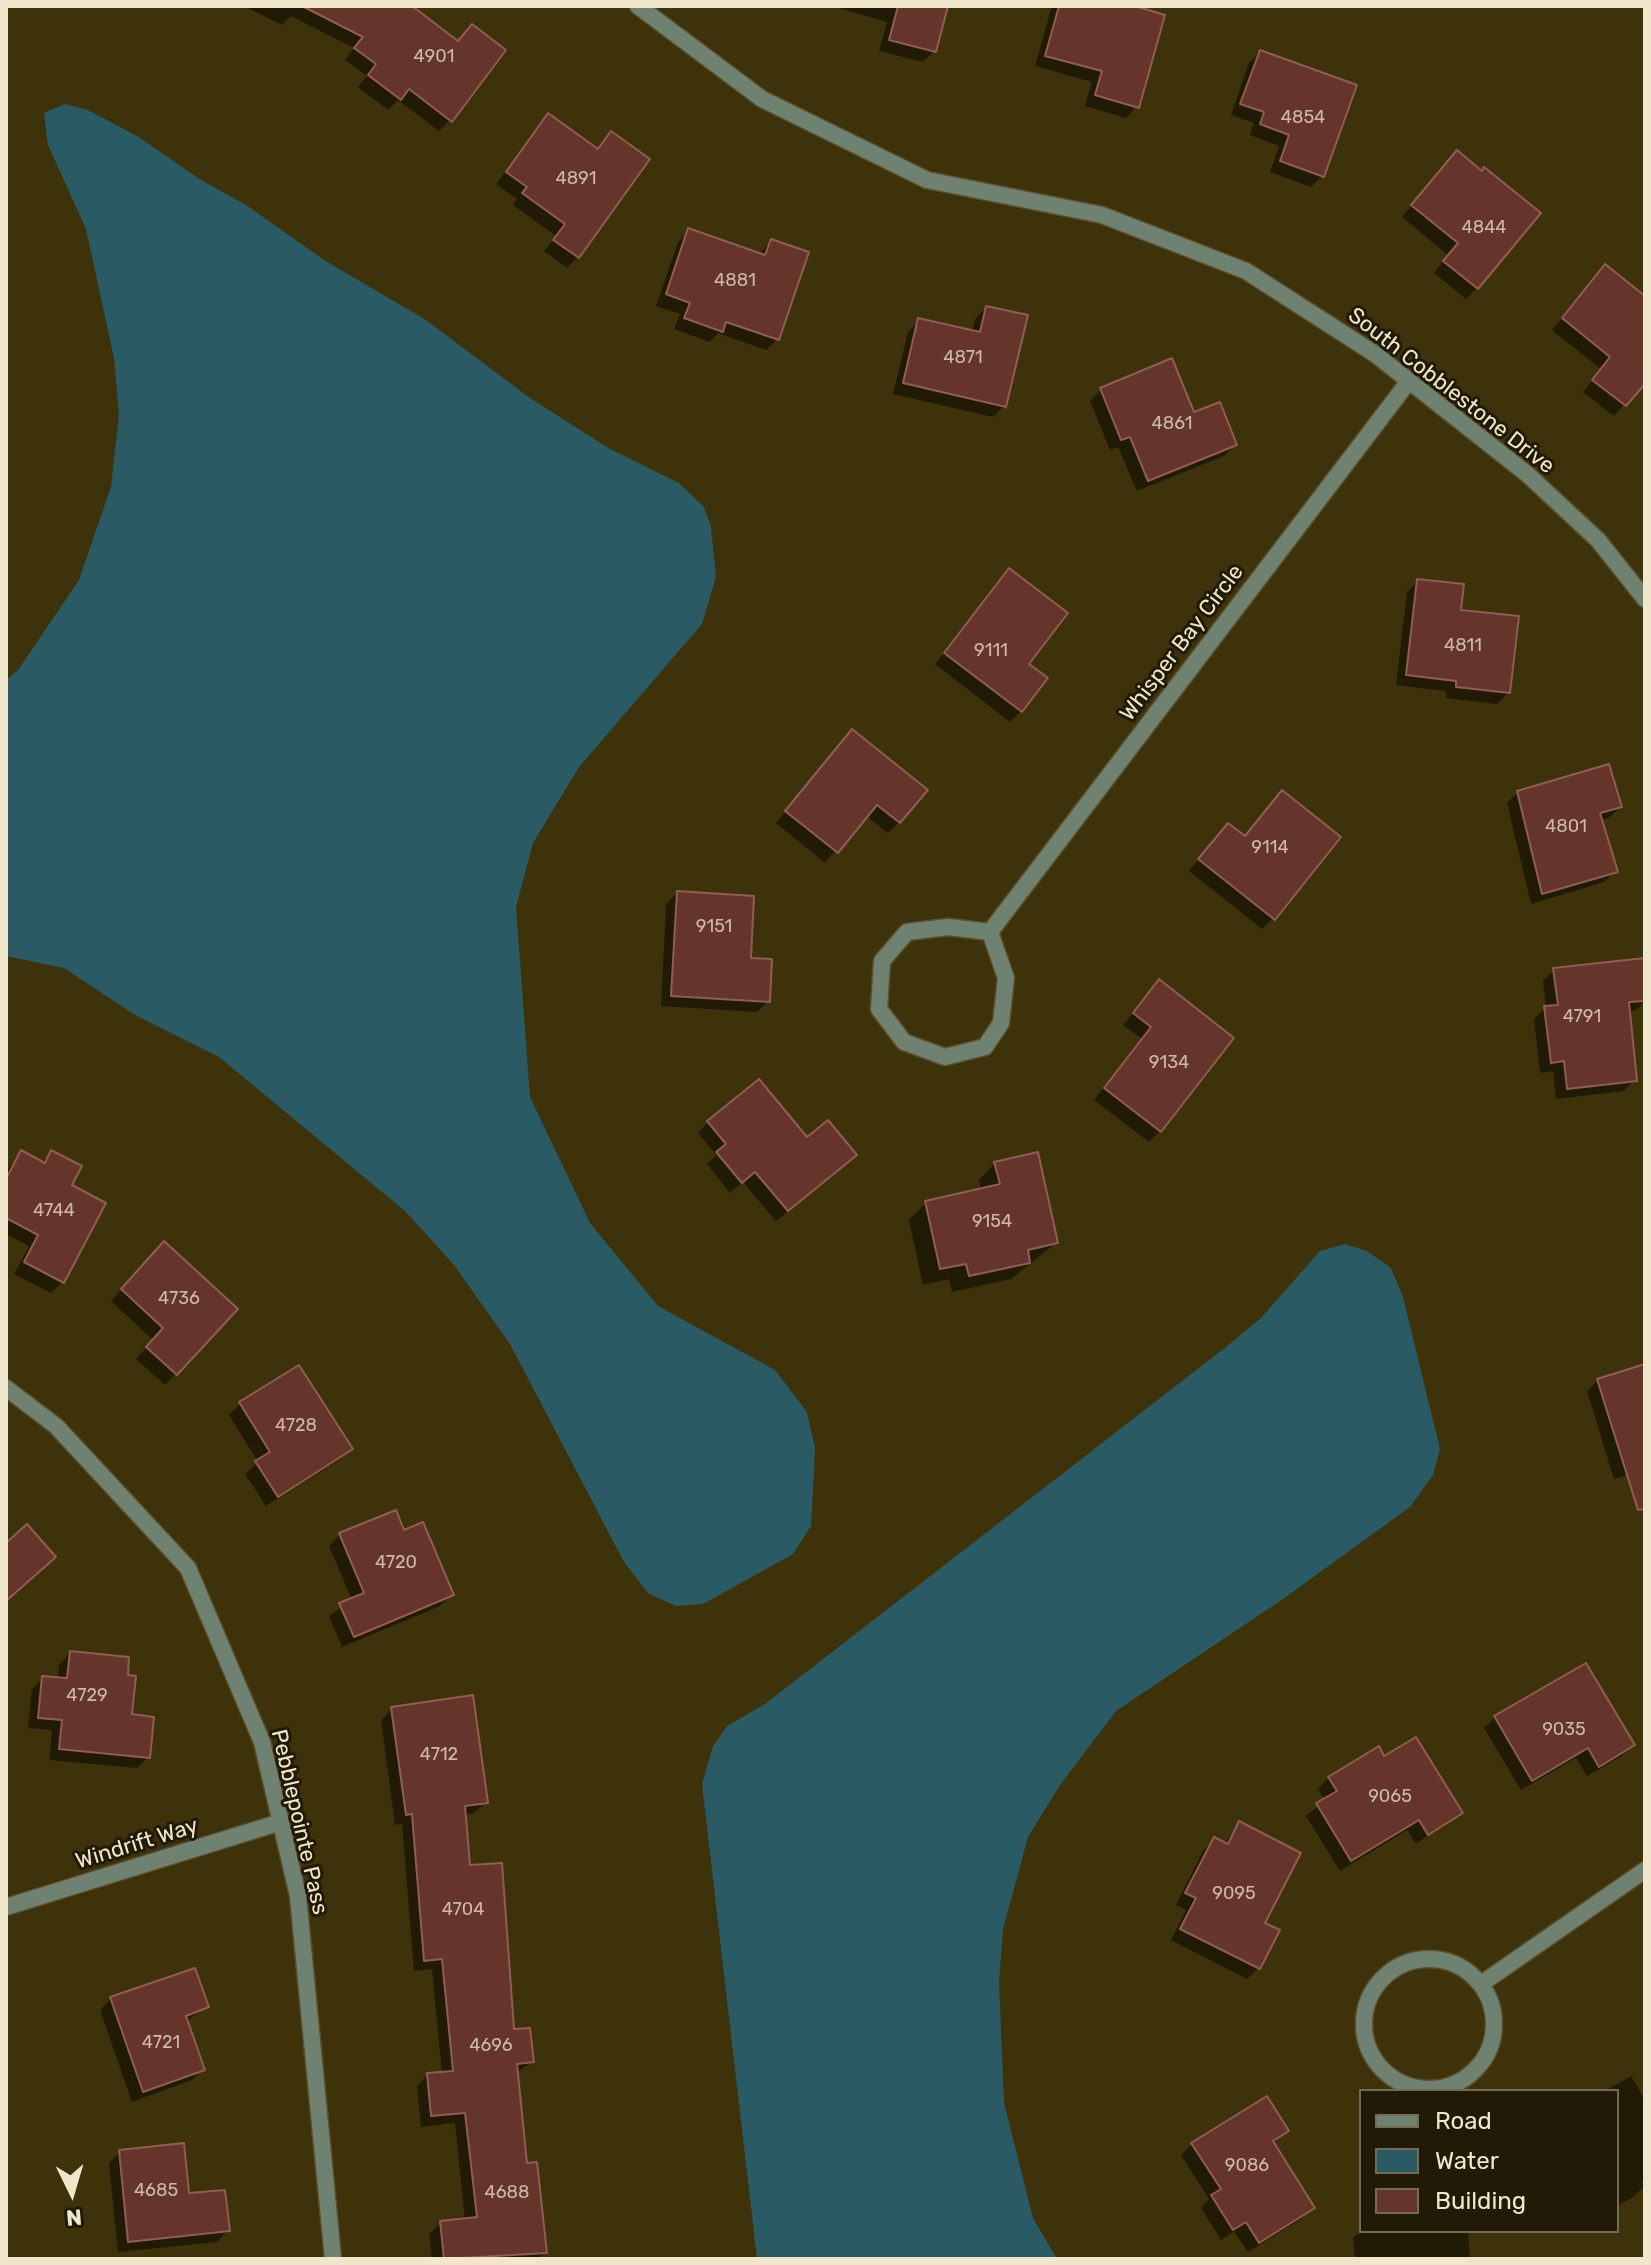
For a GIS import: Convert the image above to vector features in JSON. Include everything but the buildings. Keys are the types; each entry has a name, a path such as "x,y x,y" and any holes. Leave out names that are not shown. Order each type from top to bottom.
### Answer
{"street":[{"name":"South Cobblestone Drive","path":"638,6 762,99 927,180 1102,215 1246,271 1375,354 1537,483 1598,540 1645,599"},
{"name":"Whisper Bay Circle","path":"990,932 1409,381"},
{"path":"948,927 990,932 1006,978 1001,1023 985,1047 945,1057 904,1042 879,1009 882,961 907,932 948,927"},
{"name":"Pebblepointe Pass","path":"6,1388 56,1426 188,1568 262,1742 298,1896 333,2259"},
{"name":"Windrift Way","path":"6,1907 281,1822"},
{"path":"1481,1984 1645,1870"},
{"path":"1424,1959 1455,1965 1481,1984 1492,2003 1495,2024 1491,2045 1481,2064 1465,2078 1446,2087 1424,2089 1404,2084 1385,2073 1372,2056 1365,2035 1365,2014 1372,1993 1385,1976 1403,1964 1424,1959"}],"water":[{"path":"65,104 88,110 137,136 201,180 246,205 324,260 426,320 530,398 610,449 679,483 704,507 711,527 716,577 702,624 579,767 533,843 516,907 530,1097 590,1223 658,1306 775,1370 807,1412 815,1449 811,1526 793,1554 703,1604 676,1606 649,1594 624,1562 510,1344 454,1265 405,1211 219,1057 135,1015 64,968 6,956 6,680 18,670 79,580 111,487 119,415 114,358 86,229 48,145 44,113"},
{"path":"1345,1244 1367,1251 1391,1268 1403,1297 1440,1449 1433,1475 1410,1507 1283,1599 1116,1711 1060,1785 1028,1837 1003,1929 999,1983 1004,2103 1033,2218 1057,2259 757,2259 702,1784 713,1746 727,1726 765,1704 1226,1347 1261,1318 1320,1251"}]}
